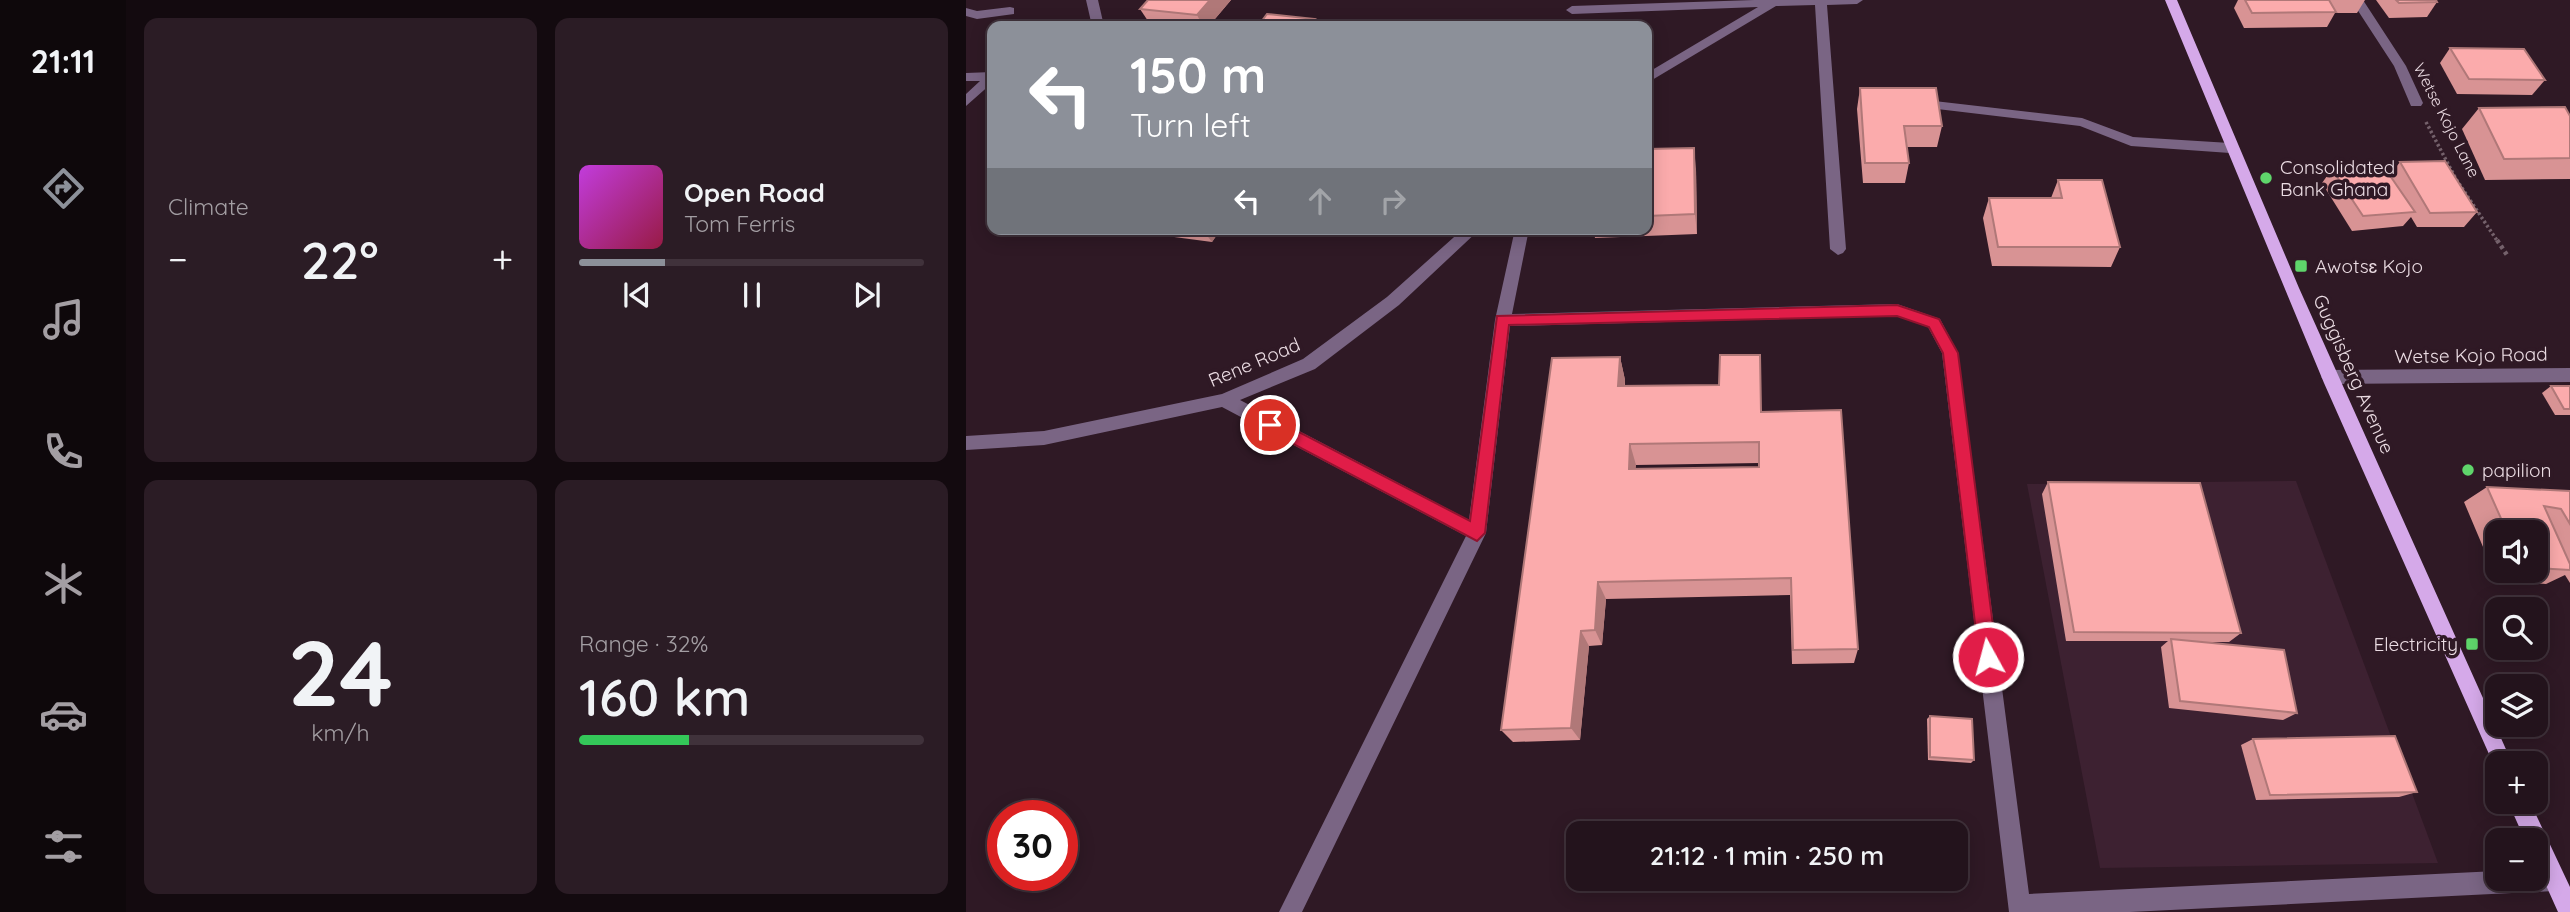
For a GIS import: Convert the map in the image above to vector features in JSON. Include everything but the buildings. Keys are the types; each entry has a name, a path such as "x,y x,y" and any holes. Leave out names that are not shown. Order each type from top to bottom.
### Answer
{"main road":[{"name":"Guggisberg Avenue","path":"2171,0 2230,148 2329,377 2497,751"},
{"path":"2524,814 2570,912"}],"street":[{"path":"1092,0 1097,21"},
{"path":"1574,5 1857,0"},
{"name":"Wetse Kojo Lane","path":"2357,0 2400,66 2416,103"},
{"path":"1821,1 1838,249"},
{"path":"1652,76 1776,2"},
{"path":"966,12 977,15 1010,5"},
{"path":"966,77 987,76"},
{"path":"966,102 987,81"},
{"path":"1903,102 2082,122 2131,141 2159,145 2230,148"},
{"name":"Rene Road","path":"966,443 1044,438 1224,400 1309,364 1392,301 1467,235"},
{"path":"1290,912 1477,533 1503,320 1521,235"},
{"path":"1503,320 1897,310 1934,323 1950,353 2020,909 2554,880"},
{"name":"Wetse Kojo Road","path":"2329,377 2570,375"},
{"path":"1224,400 1477,533"}],"path":[{"name":"Wetse Kojo Lane","path":"2416,103 2456,179 2507,255"}],"shaded area":[{"path":"2296,481 2438,863 2100,868 2027,484"}],"place":[{"name":"Consolidated Bank Ghana","path":"2266,178"},
{"name":"Awotsɛ Kojo","path":"2301,266"},
{"name":"papilion","path":"2468,470"},
{"name":"Electricity","path":"2472,644"}],"route":[{"path":"1270,425 1477,533 1503,320 1897,310 1934,323 1950,353 1988,657"}]}
